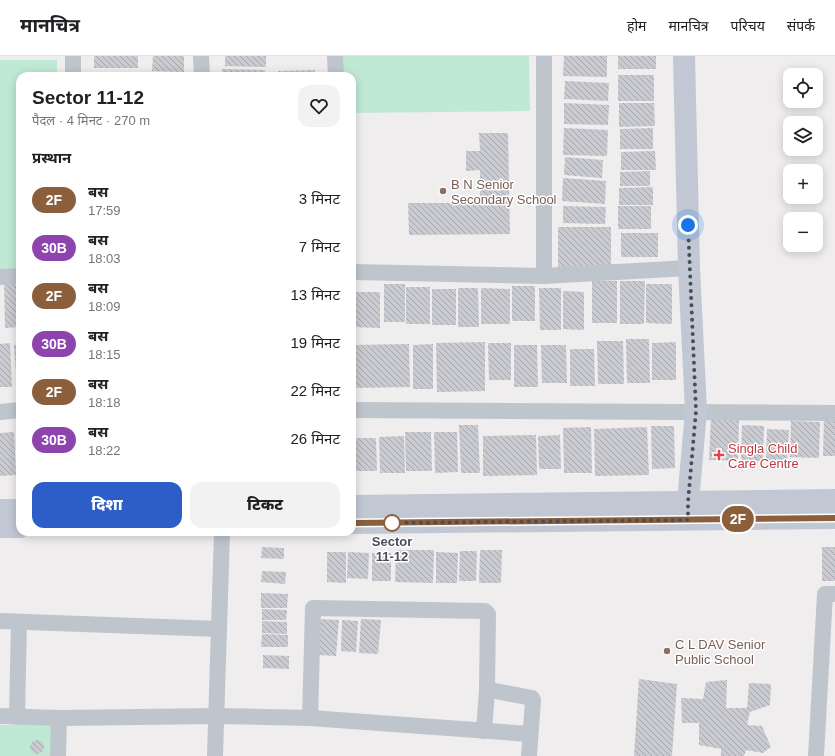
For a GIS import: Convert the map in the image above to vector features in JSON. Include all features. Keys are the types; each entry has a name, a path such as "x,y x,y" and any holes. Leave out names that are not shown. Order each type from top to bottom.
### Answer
{"street":[{"path":"73,56 73,72"},
{"path":"201,56 202,72"},
{"path":"335,56 336,72"},
{"path":"544,56 544,276"},
{"path":"684,56 689,268 696,411 688,511"},
{"path":"356,272 544,276 689,268"},
{"path":"0,277 16,276"},
{"path":"0,412 16,410"},
{"path":"356,410 835,413"},
{"path":"356,523 688,511 835,500"},
{"path":"356,506 688,511 835,518"},
{"path":"0,510 16,510"},
{"path":"0,527 16,527"},
{"path":"215,756 222,536"},
{"path":"816,756 825,594 835,594"},
{"path":"310,718 313,608 487,612 487,690 484,731"},
{"path":"0,621 218,629"},
{"path":"17,717 19,622"},
{"path":"487,690 532,698 529,756"},
{"path":"0,716 59,718 217,716 310,718 530,734"},
{"path":"58,756 59,718"}],"green space":[{"path":"343,56 529,56 530,111 356,113 356,72 343,72"},
{"path":"0,60 57,60 57,72 16,72 16,274 0,275"},
{"path":"0,725 52,725 51,756 0,756"}],"building":[{"path":"94,56 138,56 138,68 94,68"},
{"path":"153,56 184,56 184,72 152,71"},
{"path":"225,56 266,56 266,67 225,66"},
{"path":"564,56 607,56 607,77 563,76"},
{"path":"618,56 656,56 656,69 618,69"},
{"path":"222,69 265,70 265,72 222,72"},
{"path":"315,70 315,72 278,72"},
{"path":"618,75 654,75 654,101 618,101"},
{"path":"565,81 609,83 608,101 564,99"},
{"path":"564,103 609,105 608,125 564,124"},
{"path":"619,103 654,103 655,126 619,127"},
{"path":"564,128 608,130 607,156 563,155"},
{"path":"653,128 653,149 620,149 620,129"},
{"path":"479,133 508,133 510,234 409,235 408,203 480,203 480,170 466,171 466,151 480,151"},
{"path":"655,151 656,170 621,170 621,152"},
{"path":"565,157 603,160 602,178 564,175"},
{"path":"650,171 650,186 620,186 620,172"},
{"path":"563,178 606,181 605,204 562,201"},
{"path":"653,187 653,205 619,205 619,188"},
{"path":"563,206 606,207 605,224 563,223"},
{"path":"618,206 651,206 651,229 618,229"},
{"path":"558,227 611,227 611,268 558,268"},
{"path":"621,233 658,233 658,257 621,257"},
{"path":"4,281 16,281 16,327 5,328"},
{"path":"592,281 617,281 617,323 592,323"},
{"path":"620,281 645,281 644,324 620,324"},
{"path":"384,284 405,284 405,322 384,322"},
{"path":"646,284 672,284 672,324 646,323"},
{"path":"512,286 535,286 535,321 512,321"},
{"path":"406,287 430,287 430,324 406,324"},
{"path":"458,288 478,288 479,327 458,327"},
{"path":"481,288 510,289 510,324 481,324"},
{"path":"539,288 561,288 561,330 540,330"},
{"path":"432,289 456,289 456,325 432,325"},
{"path":"563,291 584,292 584,330 563,329"},
{"path":"356,292 380,292 380,328 356,327"},
{"path":"626,339 649,339 650,383 627,383"},
{"path":"597,341 623,341 624,384 598,384"},
{"path":"485,342 485,391 437,392 436,343"},
{"path":"676,342 676,380 652,380 652,343"},
{"path":"10,343 12,387 0,387 0,344"},
{"path":"488,343 511,343 511,380 489,380"},
{"path":"409,344 410,387 356,388 356,345"},
{"path":"433,344 433,389 413,389 413,345"},
{"path":"14,345 16,345 16,373"},
{"path":"514,345 537,345 538,387 514,387"},
{"path":"541,345 566,345 567,383 542,383"},
{"path":"570,349 594,349 595,386 570,386"},
{"path":"711,416 739,417 738,461 709,460"},
{"path":"824,416 835,416 835,456 823,456"},
{"path":"791,421 820,422 819,458 790,457"},
{"path":"459,425 478,425 480,473 461,473"},
{"path":"742,425 764,426 763,461 741,460"},
{"path":"651,426 674,426 675,468 652,469"},
{"path":"591,427 592,473 564,473 563,428"},
{"path":"647,427 649,475 595,476 594,429"},
{"path":"767,429 789,430 787,462 766,461"},
{"path":"14,432 16,475 0,476 0,433"},
{"path":"405,432 431,432 432,471 406,471"},
{"path":"434,432 457,432 458,472 435,473"},
{"path":"536,435 537,475 483,476 483,436"},
{"path":"560,435 561,469 539,469 538,436"},
{"path":"404,436 405,473 380,473 379,437"},
{"path":"356,438 376,438 377,471 356,471"},
{"path":"262,547 284,548 284,559 261,558"},
{"path":"822,547 835,547 835,581 822,581"},
{"path":"396,550 434,550 433,583 395,582"},
{"path":"480,550 502,550 501,583 479,583"},
{"path":"460,551 477,551 476,581 459,581"},
{"path":"327,552 346,552 346,583 327,582"},
{"path":"348,552 369,553 368,579 347,578"},
{"path":"436,552 458,553 457,583 436,583"},
{"path":"372,553 391,553 391,581 372,581"},
{"path":"262,571 286,572 285,584 261,582"},
{"path":"261,593 288,594 287,608 261,608"},
{"path":"262,609 287,610 286,620 262,620"},
{"path":"320,619 339,620 336,656 318,655"},
{"path":"361,619 381,620 378,654 359,653"},
{"path":"342,620 358,621 356,652 341,651"},
{"path":"262,621 287,622 287,634 262,633"},
{"path":"262,634 288,635 288,647 261,647"},
{"path":"263,655 289,656 289,669 263,668"},
{"path":"639,679 677,684 672,756 634,756"},
{"path":"727,680 726,708 747,708 749,683 771,684 770,705 750,712 747,725 762,726 771,747 763,753 746,750 744,756 721,756 721,749 699,745 699,723 682,723 681,698 703,699 706,682"},
{"path":"37,740 42,742 44,747 42,752 37,754 32,752 30,747 32,742"}],"bus line":[{"name":"2F","path":"356,523 835,518"}],"place":[{"name":"B N Senior Secondary School","path":"443,191"},
{"name":"Singla Child Care Centre","path":"719,455"},
{"name":"Sector 11-12","path":"392,523"},
{"name":"C L DAV Senior Public School","path":"667,651"}],"route":[{"path":"392,523 688,520 688,502 696,411 688,225"}]}
